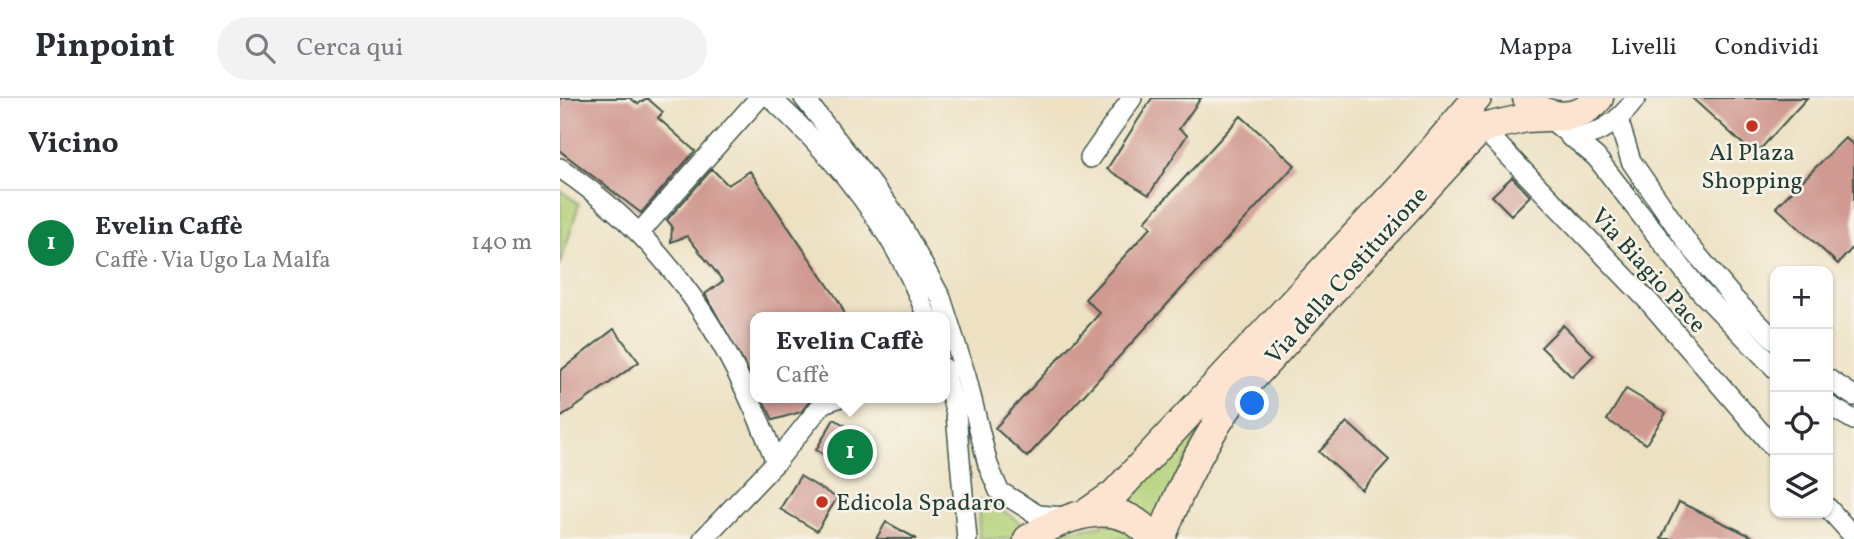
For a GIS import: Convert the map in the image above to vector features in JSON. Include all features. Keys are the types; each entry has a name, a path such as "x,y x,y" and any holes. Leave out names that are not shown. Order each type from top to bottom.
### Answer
{"main road":[{"path":"1473,107 1501,122 1588,109 1599,98"},
{"name":"Via della Costituzione","path":"1028,539 1114,494 1473,107"},
{"name":"Via della Costituzione","path":"1161,539 1170,514 1222,414 1473,107"},
{"path":"1077,515 1116,512 1131,517 1153,539"}],"street":[{"path":"640,232 759,98"},
{"path":"771,98 854,188 907,273 925,312"},
{"path":"803,98 867,175 895,214 925,266 944,312"},
{"path":"1090,158 1132,98"},
{"name":"Via Biagio Pace","path":"1473,107 1650,303 1770,443"},
{"path":"1550,116 1593,134 1625,107"},
{"path":"1625,107 1631,161 1689,245 1735,300 1770,335"},
{"path":"1550,116 1596,157 1700,291 1770,363"},
{"path":"560,168 640,232 694,297 750,395"},
{"path":"950,327 966,376 988,465 999,491"},
{"path":"1833,382 1854,396"},
{"path":"950,391 956,414 965,488 967,539"},
{"path":"754,403 776,462"},
{"path":"703,539 776,462 823,403"},
{"path":"1833,408 1854,420"},
{"path":"965,488 999,491 1038,515 1077,515"},
{"path":"1833,514 1854,537"}],"green space":[{"path":"560,190 579,204 560,266"},
{"path":"1211,413 1154,522 1120,503"},
{"path":"979,500 988,500 1027,528 1012,539 980,539"},
{"path":"1114,523 1139,539 1048,539 1063,532"}],"building":[{"path":"560,98 630,98 638,104 647,98 663,112 658,118 695,151 641,213 560,151"},
{"path":"1152,98 1201,98 1179,129 1187,135 1149,195 1107,169"},
{"name":"Al Plaza Shopping","path":"1692,98 1807,98 1755,155"},
{"path":"1241,116 1295,165 1027,457 995,428 1100,313 1085,299 1151,227 1145,221"},
{"path":"1845,138 1854,145 1854,246 1838,264 1776,207"},
{"path":"712,169 728,185 750,171 844,312 750,312 750,374 705,294 723,281 687,236 671,242 672,226 667,220"},
{"path":"1512,177 1530,196 1511,215 1492,196"},
{"path":"1563,325 1594,355 1572,377 1541,347"},
{"path":"614,329 639,362 560,418 560,371"},
{"path":"1626,389 1666,413 1646,444 1607,420"},
{"path":"764,403 808,403 801,412 773,420"},
{"path":"834,419 869,439 851,470 816,450"},
{"path":"1347,422 1389,460 1362,490 1319,452"},
{"path":"800,476 837,498 817,531 780,509"},
{"path":"1679,502 1757,539 1661,539"},
{"path":"886,522 917,539 876,539"}],"place":[{"name":"Al Plaza Shopping","path":"1752,126"},
{"name":"Evelin Caffè","path":"850,452"},
{"name":"Edicola Spadaro","path":"822,502"}]}
